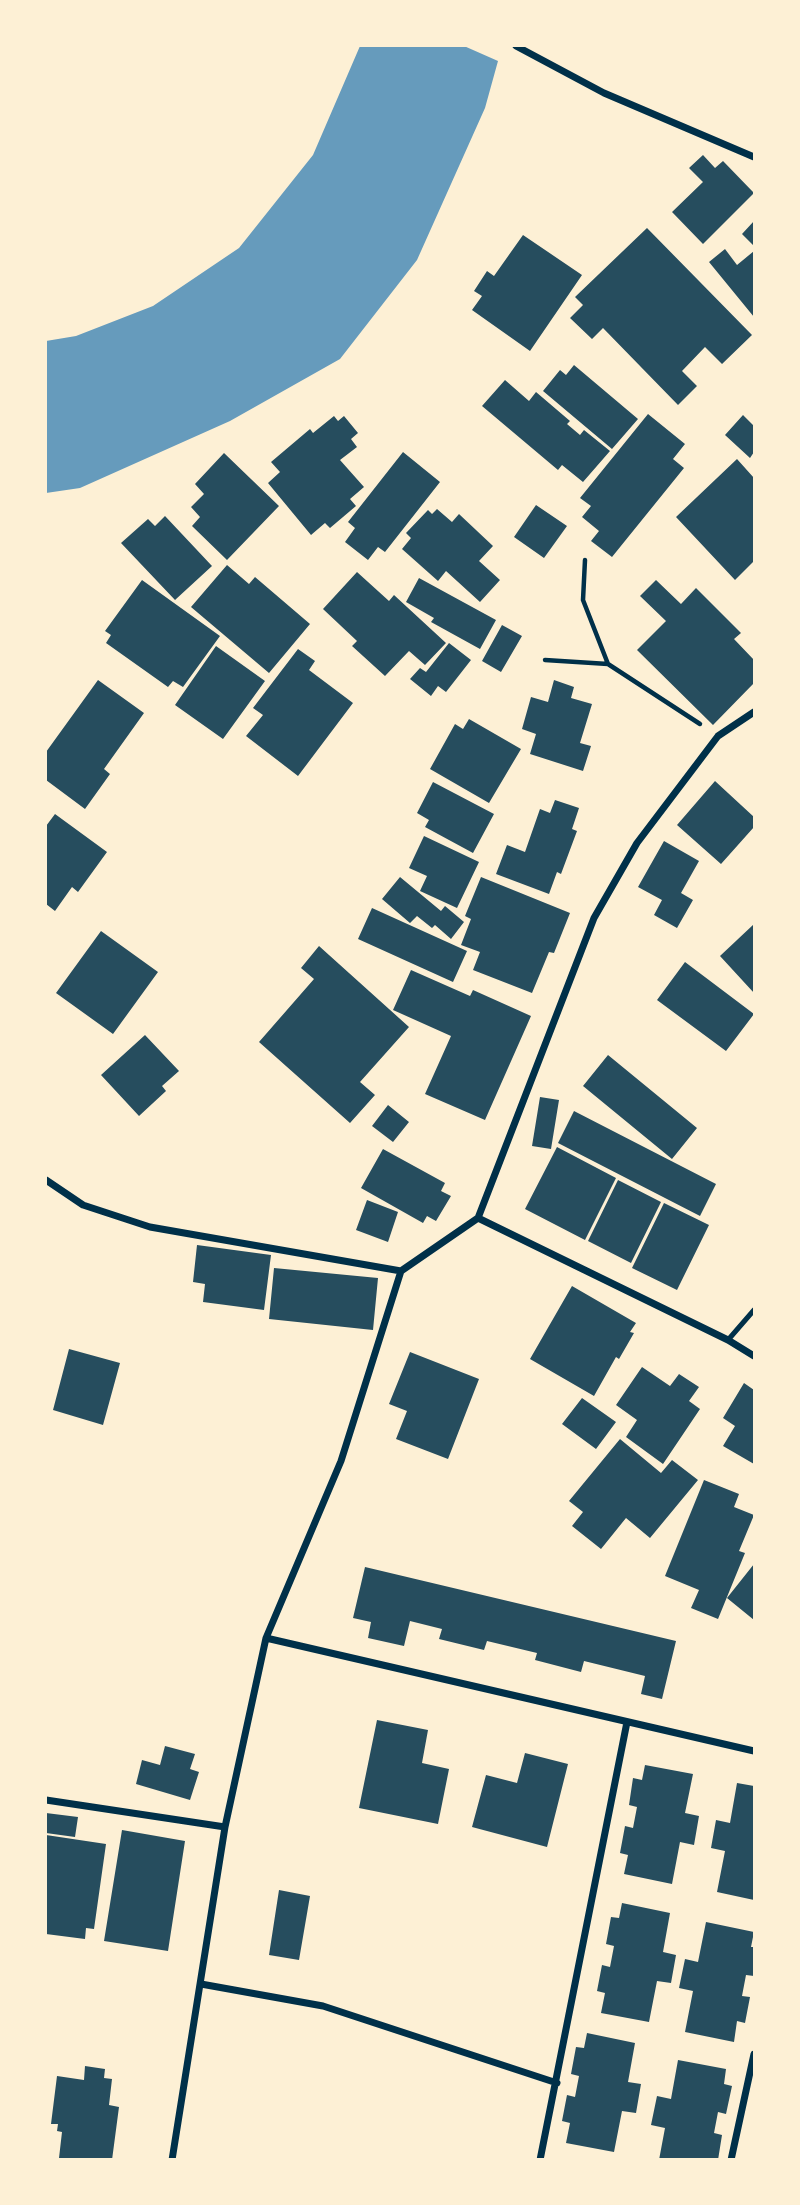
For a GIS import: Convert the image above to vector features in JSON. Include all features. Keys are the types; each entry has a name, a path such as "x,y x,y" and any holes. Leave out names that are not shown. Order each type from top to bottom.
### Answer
{"street":[{"path":"516,46 604,93 754,157"},
{"path":"172,2160 225,1827 266,1638 341,1461 401,1271 478,1218 594,918 637,843 718,736 754,712"},
{"path":"46,1180 83,1205 150,1227 401,1271"},
{"path":"478,1218 728,1340 754,1356"},
{"path":"266,1638 754,1751"},
{"path":"540,2160 627,1722"},
{"path":"46,1800 225,1827"},
{"path":"201,1984 323,2006 557,2083"},
{"path":"731,2160 754,2054"}],"lane":[{"path":"728,1340 754,1310"}],"path":[{"path":"585,560 583,600 608,664"},
{"path":"545,660 608,664 718,736"}],"water":[{"path":"360,46 464,46 498,61 485,108 417,260 340,359 230,421 80,488 46,493 46,341 76,336 153,306 239,248 313,155"}],"building":[{"path":"703,155 715,168 723,161 754,193 703,244 672,212 703,182 689,168"},
{"path":"754,221 754,246 742,234"},
{"path":"647,228 752,335 722,364 705,347 682,371 697,386 678,405 603,328 592,339 570,318 583,305 575,297"},
{"path":"523,235 582,275 530,351 472,310 482,296 474,291 487,271 494,276"},
{"path":"725,249 737,265 754,251 754,317 709,262"},
{"path":"574,365 638,419 612,449 543,391 560,370 566,375"},
{"path":"505,380 529,401 536,392 570,421 567,424 580,435 584,430 610,451 583,482 562,465 558,470 482,406"},
{"path":"648,414 685,444 673,459 684,468 612,557 591,541 599,531 582,517 591,506 580,498"},
{"path":"743,415 754,426 754,452 750,458 725,435"},
{"path":"334,416 338,421 344,416 358,433 351,439 357,447 340,460 364,487 350,499 356,506 330,528 325,523 311,535 268,483 280,472 271,462 310,429 313,433"},
{"path":"403,452 440,482 385,552 378,547 368,560 345,542 355,528 348,522"},
{"path":"224,453 279,506 227,560 192,526 200,517 191,507 204,494 195,484"},
{"path":"737,459 754,478 754,561 735,580 676,517"},
{"path":"536,505 567,526 544,558 514,537"},
{"path":"437,509 452,522 459,514 493,546 479,561 500,580 480,602 446,571 438,581 402,549 411,538 406,533 428,510 432,514"},
{"path":"165,516 212,566 175,600 121,543 148,519 155,526"},
{"path":"227,565 249,584 255,577 310,624 269,673 191,607"},
{"path":"357,572 389,601 394,595 446,643 425,665 409,651 385,676 352,646 357,641 323,609"},
{"path":"419,578 496,620 480,649 431,622 434,618 406,602"},
{"path":"142,580 220,636 183,687 173,681 168,687 106,643 111,635 105,631"},
{"path":"656,580 681,604 696,588 741,633 734,639 754,660 754,683 713,725 637,650 666,621 640,596"},
{"path":"502,625 522,636 501,672 482,661"},
{"path":"449,643 471,660 446,692 438,686 431,696 410,679 420,668 426,672"},
{"path":"216,646 265,681 223,739 175,705"},
{"path":"298,649 315,661 309,670 353,703 298,776 246,736 263,715 253,708"},
{"path":"98,680 144,713 104,769 110,774 85,809 46,780 46,752"},
{"path":"554,680 574,687 571,698 592,704 580,743 591,746 583,771 530,754 536,734 522,729 531,697 548,702"},
{"path":"469,719 521,749 489,803 430,769 455,724 463,729"},
{"path":"715,781 754,817 754,827 721,864 677,825"},
{"path":"433,782 494,814 473,853 425,827 429,820 417,813"},
{"path":"555,800 579,808 572,829 577,831 561,874 557,872 549,894 496,874 507,845 525,852 540,809 550,813"},
{"path":"55,814 107,852 78,892 72,887 55,911 46,904 46,826"},
{"path":"424,836 479,862 457,908 420,891 427,876 409,868"},
{"path":"664,841 699,861 681,893 693,900 677,928 654,915 662,900 638,887"},
{"path":"400,877 441,911 445,906 464,922 451,939 435,925 432,928 417,916 410,923 382,899"},
{"path":"481,877 570,913 554,953 549,952 532,993 473,970 480,952 461,945 471,919 465,916"},
{"path":"372,908 467,951 453,982 358,939"},
{"path":"754,924 754,993 720,956"},
{"path":"101,931 158,972 113,1034 56,993"},
{"path":"319,946 409,1027 360,1082 375,1095 350,1123 259,1042 314,979 301,968"},
{"path":"685,962 754,1014 726,1051 657,1000"},
{"path":"411,970 470,996 473,990 531,1016 485,1120 425,1094 451,1036 393,1010"},
{"path":"145,1035 179,1071 162,1086 166,1091 139,1116 101,1075"},
{"path":"608,1055 697,1128 672,1159 583,1086"},
{"path":"540,1097 559,1100 551,1149 532,1146"},
{"path":"388,1105 409,1122 393,1142 372,1126"},
{"path":"574,1111 716,1184 700,1216 558,1143"},
{"path":"557,1147 616,1178 585,1240 525,1209"},
{"path":"383,1149 445,1183 441,1191 451,1196 436,1221 427,1216 423,1223 361,1188"},
{"path":"618,1180 661,1202 631,1263 588,1241"},
{"path":"367,1200 398,1212 388,1242 356,1230"},
{"path":"664,1203 709,1225 677,1290 632,1268"},
{"path":"197,1245 271,1255 264,1310 203,1302 205,1284 193,1282"},
{"path":"274,1268 378,1278 373,1330 269,1319"},
{"path":"572,1286 636,1323 630,1332 634,1333 619,1359 616,1357 594,1396 530,1359"},
{"path":"69,1349 120,1363 103,1425 53,1410"},
{"path":"410,1352 479,1379 448,1459 396,1439 407,1411 389,1404"},
{"path":"642,1367 670,1386 679,1374 699,1387 689,1401 700,1409 663,1464 626,1437 637,1420 616,1405"},
{"path":"744,1383 754,1390 754,1464 723,1446 735,1426 723,1418"},
{"path":"582,1398 616,1422 596,1449 562,1424"},
{"path":"620,1439 661,1473 672,1460 698,1480 650,1538 626,1518 601,1549 572,1526 583,1512 569,1501"},
{"path":"704,1480 739,1494 734,1507 754,1515 739,1551 745,1553 718,1619 691,1608 699,1590 665,1576"},
{"path":"754,1564 754,1620 727,1598"},
{"path":"365,1567 676,1641 662,1699 641,1694 645,1676 584,1661 581,1672 535,1660 537,1653 487,1641 484,1650 439,1639 442,1629 410,1621 404,1646 368,1638 371,1622 353,1618"},
{"path":"377,1720 428,1730 422,1763 449,1769 438,1824 359,1808"},
{"path":"165,1746 195,1754 190,1769 199,1772 190,1800 136,1784 142,1760 160,1765"},
{"path":"525,1753 568,1764 547,1847 472,1827 486,1775 517,1783"},
{"path":"645,1765 693,1774 685,1813 699,1816 694,1845 680,1842 672,1884 624,1874 628,1855 620,1853 625,1826 633,1828 637,1807 629,1805 633,1778 642,1780"},
{"path":"737,1783 754,1786 754,1900 717,1892 725,1851 711,1848 716,1820 730,1823"},
{"path":"46,1813 78,1817 75,1837 46,1833"},
{"path":"122,1830 185,1841 168,1951 104,1941"},
{"path":"46,1835 106,1844 94,1929 86,1928 85,1939 46,1934"},
{"path":"279,1890 310,1896 299,1960 269,1955"},
{"path":"622,1903 670,1913 663,1952 676,1955 671,1983 657,1981 649,2022 601,2013 605,1993 597,1991 602,1965 610,1967 614,1946 606,1944 611,1917 619,1918"},
{"path":"706,1922 754,1932 751,1947 754,1947 754,1976 746,1975 742,1996 750,1997 745,2023 737,2021 734,2042 685,2032 693,1991 679,1988 685,1959 698,1962"},
{"path":"587,2033 635,2043 628,2082 641,2084 636,2113 622,2111 614,2152 566,2143 570,2123 562,2121 567,2095 575,2097 579,2076 571,2074 576,2047 584,2048"},
{"path":"678,2060 726,2069 724,2084 732,2086 726,2114 718,2112 714,2133 722,2135 718,2160 659,2160 665,2128 651,2125 657,2096 671,2099"},
{"path":"85,2066 105,2069 104,2078 112,2079 109,2105 119,2107 112,2160 59,2158 62,2132 57,2131 58,2124 51,2124 57,2076 84,2080"}]}
